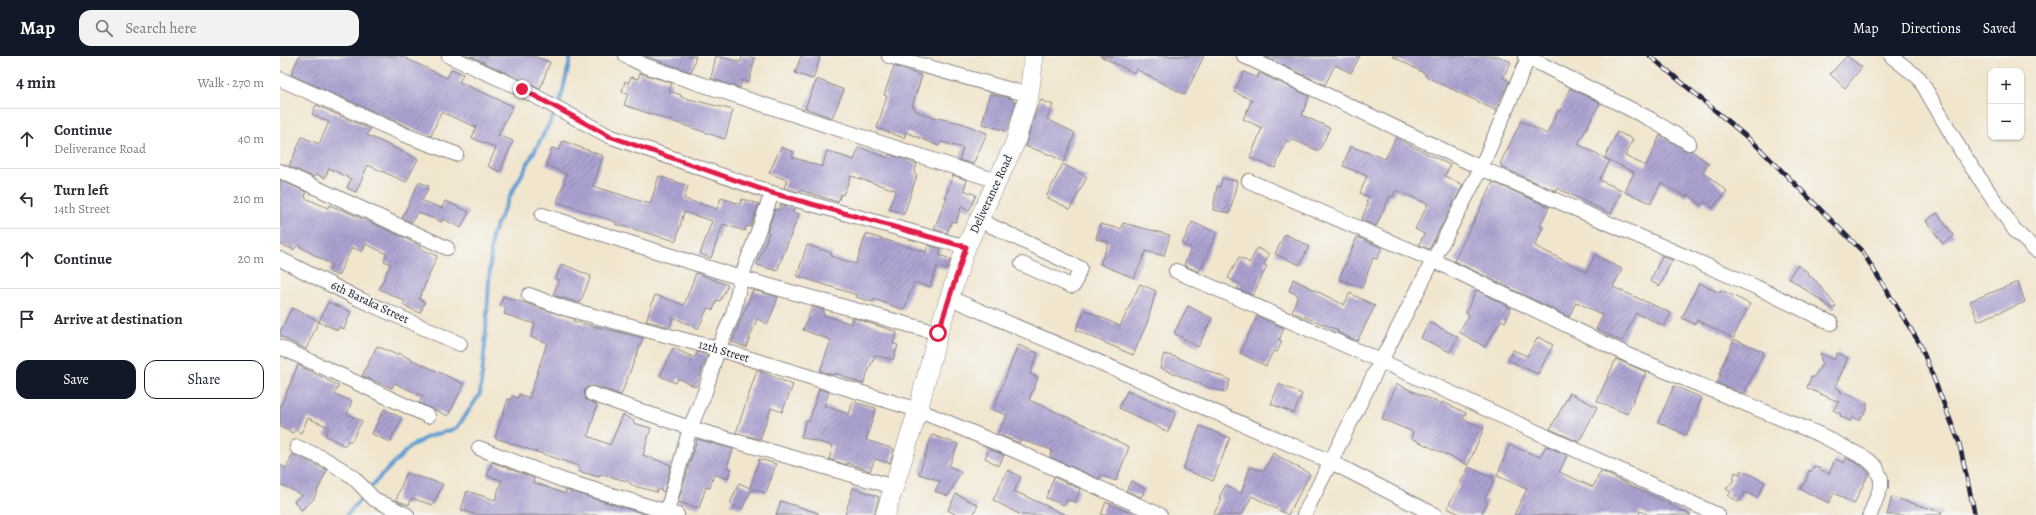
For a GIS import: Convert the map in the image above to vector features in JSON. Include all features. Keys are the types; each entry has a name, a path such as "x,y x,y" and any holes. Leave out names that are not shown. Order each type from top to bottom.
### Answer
{"street":[{"path":"449,56 522,89 558,110 609,136 772,193 966,247"},
{"path":"626,56 646,66 997,180"},
{"path":"889,56 1029,95"},
{"name":"Deliverance Road","path":"887,514 918,410 938,333 966,247 1015,143 1029,95 1034,56"},
{"path":"1244,56 1481,168 1756,287 1831,323"},
{"path":"1304,515 1381,361 1481,168 1527,56 1608,99 1650,118 1689,143"},
{"path":"1891,56 1919,78 1963,154 2016,232 2036,250"},
{"path":"280,79 405,135 456,154"},
{"path":"280,171 447,248"},
{"path":"1249,181 1433,260 1632,357 1821,435 1868,458 1876,467 1881,479 1881,486 1870,515"},
{"path":"480,448 565,481 670,514 690,428 705,392 718,349 733,314 741,278 772,193"},
{"path":"542,215 741,278 938,333"},
{"path":"978,220 1080,268 1074,285 1071,286 1022,264"},
{"name":"6th Baraka Street","path":"280,259 360,299 460,344"},
{"path":"1176,271 1381,361 1718,515"},
{"name":"12th Street","path":"530,295 564,308 718,349 918,410 1160,515"},
{"path":"950,298 1331,462 1435,515"},
{"path":"280,347 428,416"},
{"path":"592,394 690,428 894,487"},
{"path":"297,447 323,458 352,476 374,499 407,515"}],"building":[{"path":"299,56 401,56 447,78 452,69 463,74 459,82 513,106 498,135 513,141 500,172 488,166 496,148 472,138 476,127 441,112 431,136 408,127 291,75"},
{"path":"470,56 533,56 550,62 540,89"},
{"path":"645,56 696,56 691,72"},
{"path":"716,56 741,62 742,56 755,58 749,82 742,80 740,88 711,78"},
{"path":"801,56 813,56 820,58 813,79 795,73"},
{"path":"1100,56 1204,56 1185,95 1136,69 1134,73"},
{"path":"1360,56 1351,73 1335,65 1325,85 1265,57"},
{"path":"1392,56 1498,56 1511,62 1503,78 1509,81 1495,110 1425,76 1426,74"},
{"path":"1847,56 1862,67 1845,88 1830,74"},
{"path":"894,66 922,76 912,106 915,107 914,110 936,119 961,123 987,133 973,164 959,160 963,148 941,142 939,146 906,132 904,138 877,128 887,96 884,95"},
{"path":"1244,72 1258,78 1259,73 1309,96 1302,115 1330,128 1319,151 1291,139 1290,142 1286,141 1275,168 1250,158 1262,128 1243,119 1252,100 1234,92"},
{"path":"640,73 672,83 669,91 681,95 681,97 733,110 725,139 624,105 628,94 622,92 625,81 628,83 631,77 638,79"},
{"path":"817,79 844,90 832,118 805,108"},
{"path":"1570,88 1600,103 1578,144 1610,161 1599,180 1622,190 1611,214 1557,188 1556,191 1501,167 1502,165 1500,164 1521,121 1547,134 1558,110 1560,111"},
{"path":"990,94 1012,99 1012,101 1016,102 1007,131 982,124"},
{"path":"1041,100 1053,105 1047,119 1075,133 1064,162 1051,155 1025,146"},
{"path":"316,105 370,129 367,135 418,159 406,182 368,165 356,192 347,188 351,179 329,168 325,178 316,174 314,177 289,166 302,137 319,144 329,122 312,114"},
{"path":"1617,132 1633,139 1625,156 1646,166 1660,135 1685,150 1692,151 1709,164 1703,172 1727,191 1713,208 1704,201 1701,205 1688,194 1686,197 1661,183 1651,203 1625,192 1634,172 1605,158"},
{"path":"1396,138 1450,165 1445,176 1463,185 1429,249 1419,245 1424,234 1415,229 1428,204 1396,190 1393,197 1390,196 1376,226 1361,220 1368,204 1366,203 1369,197 1360,193 1367,176 1343,166 1350,146 1385,159"},
{"path":"563,141 603,156 593,186 650,204 659,176 688,186 684,199 717,209 721,198 740,204 742,199 759,204 750,227 746,226 745,231 723,224 711,258 700,254 712,221 684,212 676,241 615,224 616,222 557,202 567,174 546,165 552,148 559,150"},
{"path":"781,147 794,152 792,157 822,167 827,151 854,160 859,147 888,158 889,154 917,164 914,174 917,175 904,214 889,209 896,190 851,176 843,195 841,194 838,202 800,190 799,192 784,188 787,180 769,173"},
{"path":"1063,164 1087,177 1070,209 1046,197"},
{"path":"953,175 967,180 964,190 976,195 969,211 961,207 956,222 952,221 947,233 934,229 947,197 945,197"},
{"path":"1222,178 1237,181 1230,213 1213,210 1217,186 1220,187"},
{"path":"280,180 306,192 305,198 328,208 329,205 345,211 405,238 420,246 419,248 437,256 419,299 425,302 420,313 403,305 405,301 379,289 391,264 384,261 387,254 366,244 362,252 352,247 338,276 329,272 332,265 297,245 294,250 280,244"},
{"path":"419,182 429,186 422,201 442,208 445,201 469,212 461,228 443,219 442,222 417,212 412,222 402,218"},
{"path":"1493,182 1549,207 1540,226 1543,227 1535,246 1587,272 1595,255 1622,269 1613,287 1671,313 1664,326 1636,313 1622,341 1596,329 1603,315 1576,302 1569,317 1454,261"},
{"path":"781,204 794,208 793,212 799,214 777,271 757,265 769,233 767,232 775,209 779,210"},
{"path":"1937,213 1954,236 1943,244 1926,221"},
{"path":"1192,222 1217,233 1199,272 1184,265 1191,248 1182,244"},
{"path":"1123,223 1170,235 1164,256 1146,251 1134,278 1100,264 1109,242 1096,239 1100,224 1121,229"},
{"path":"866,234 926,252 928,245 941,249 939,255 951,259 947,270 937,266 930,287 914,282 904,310 874,299 873,302 856,297 857,295 797,276 807,245 832,253 831,256 856,264"},
{"path":"1285,234 1309,246 1300,265 1275,254"},
{"path":"1357,237 1382,248 1377,259 1373,258 1362,288 1339,279"},
{"path":"1257,248 1269,254 1264,265 1267,266 1253,295 1237,289 1240,284 1228,278 1239,257 1250,263"},
{"path":"1662,256 1672,260 1660,286 1650,281"},
{"path":"562,264 591,276 580,303 553,295 559,280 555,279"},
{"path":"1797,265 1809,273 1808,275 1816,281 1836,306 1833,309 1789,278"},
{"path":"696,273 728,285 720,301 717,300 713,310 708,307 698,329 673,317 670,327 646,321 655,295 684,305"},
{"path":"1293,279 1344,305 1350,293 1375,306 1357,341 1337,332 1338,330 1292,312 1298,295 1289,291"},
{"path":"2018,282 2025,302 1978,321 1970,301"},
{"path":"1699,283 1720,293 1721,290 1750,304 1733,338 1697,320 1695,324 1682,318"},
{"path":"1140,284 1156,291 1147,323 1133,355 1076,330 1085,310 1120,326"},
{"path":"753,290 778,297 768,324 757,319 746,347 732,342"},
{"path":"1476,290 1511,308 1505,322 1501,320 1485,347 1459,332 1469,315 1466,313"},
{"path":"503,296 574,319 573,321 643,338 621,395 594,386 587,387 584,391 586,400 597,405 588,436 610,445 623,415 634,421 633,423 651,428 643,455 671,465 664,492 658,489 657,492 634,486 627,481 600,474 599,477 578,471 579,466 495,438 508,399 511,400 512,396 518,398 519,394 529,398 547,343 531,337 535,324 504,314 506,308 500,306"},
{"path":"328,302 351,312 344,329 339,327 338,330 319,322"},
{"path":"1188,306 1212,318 1198,347 1174,333"},
{"path":"812,307 824,310 823,315 852,324 854,318 897,332 893,344 898,345 893,360 875,355 863,384 835,373 834,375 820,371 831,340 803,330"},
{"path":"292,308 319,321 306,349 280,336 280,332"},
{"path":"1257,316 1284,328 1279,340 1282,341 1277,352 1273,351 1266,366 1240,353"},
{"path":"1429,322 1458,337 1450,352 1421,338"},
{"path":"1538,337 1553,345 1538,374 1508,360 1513,350 1527,356"},
{"path":"1734,339 1764,352 1744,394 1717,383 1721,375 1719,374"},
{"path":"1018,345 1038,353 1030,374 1038,378 1029,400 1081,423 1129,447 1116,481 1101,475 1099,479 1050,457 1052,450 1021,440 1019,443 997,434 1007,415 993,410"},
{"path":"377,346 397,355 398,353 464,384 448,416 419,403 423,396 394,383 392,388 362,376"},
{"path":"673,348 695,358 697,352 707,355 696,387 678,378 676,383 660,376"},
{"path":"1820,353 1834,360 1837,353 1848,358 1835,387 1841,390 1840,392 1867,402 1867,410 1859,420 1853,417 1851,421 1840,416 1841,414 1833,410 1839,402 1807,388 1811,377 1813,378 1822,364"},
{"path":"1164,354 1176,357 1230,380 1226,392 1210,388 1160,368"},
{"path":"1616,359 1646,372 1627,414 1597,401"},
{"path":"298,365 339,386 334,394 352,401 347,414 362,421 351,442 348,440 345,446 325,435 329,427 308,418 301,433 295,430 293,433 280,427 280,408"},
{"path":"757,370 793,385 782,412 771,408 760,439 736,433"},
{"path":"1279,384 1302,394 1294,413 1271,404"},
{"path":"1397,384 1441,404 1442,402 1466,413 1463,419 1484,428 1468,465 1411,438 1413,432 1382,419"},
{"path":"1674,386 1702,398 1686,435 1658,422"},
{"path":"819,389 829,392 824,406 849,414 853,402 876,408 866,440 894,449 890,463 875,459 870,471 847,463 847,465 829,459 833,446 801,437 806,420 809,421"},
{"path":"1127,391 1176,412 1168,432 1119,408"},
{"path":"1570,393 1597,407 1579,442 1550,429"},
{"path":"384,409 402,418 390,442 372,434"},
{"path":"1200,426 1230,438 1213,481 1183,469"},
{"path":"932,435 958,444 949,466 961,472 948,496 935,491 940,481 919,474"},
{"path":"697,439 733,449 727,467 731,468 728,479 714,474 710,488 706,487 699,508 678,502"},
{"path":"1509,445 1540,457 1546,446 1567,455 1559,472 1593,487 1601,471 1691,515 1649,515 1640,511 1639,515 1514,515 1527,489 1497,476"},
{"path":"989,449 1004,455 999,466 985,458"},
{"path":"1273,453 1310,474 1288,515 1252,496 1242,515 1213,515 1222,499 1219,497 1226,485 1241,494 1250,467 1264,471"},
{"path":"293,454 327,470 313,500 301,510 294,501 302,495 280,484 280,465 286,468"},
{"path":"1846,458 1862,466 1869,473 1854,504 1834,493 1829,503 1800,489 1806,481 1809,470 1811,472 1814,466 1829,474 1835,459 1844,463"},
{"path":"759,459 776,464 766,493 752,489 742,509 730,504 739,483 750,488"},
{"path":"492,462 534,478 533,482 565,494 566,490 648,515 477,515 461,510 467,491 495,500 502,480 487,476"},
{"path":"1469,467 1494,479 1484,500 1488,502 1481,515 1462,515 1447,508"},
{"path":"1008,470 1021,477 1014,491 1066,515 1021,515 993,500"},
{"path":"1741,470 1765,482 1757,498 1745,492 1739,502 1728,496 1731,492 1726,489 1733,481 1735,472 1739,474"},
{"path":"406,473 443,484 433,505 411,498 409,505 396,500"},
{"path":"1054,477 1080,489 1075,502 1067,500 1064,505 1046,498"},
{"path":"1131,481 1146,489 1141,497 1126,491"},
{"path":"853,488 879,497 874,515 845,515"},
{"path":"956,494 978,505 973,515 957,515 948,510"},
{"path":"1892,497 1942,512 1941,515 1887,515"},
{"path":"781,501 818,513 818,515 776,515"},
{"path":"1106,502 1135,515 1101,515"}],"waterway":[{"path":"347,515 378,479 410,447 427,437 457,428 480,394 485,345 492,235 510,196 559,106 571,56"}],"railway":[{"path":"1650,56 1755,144 1862,251 1920,344 1959,442 1975,515"}],"route":[{"path":"522,89 563,113 609,136 772,193 966,247 938,333"}]}
